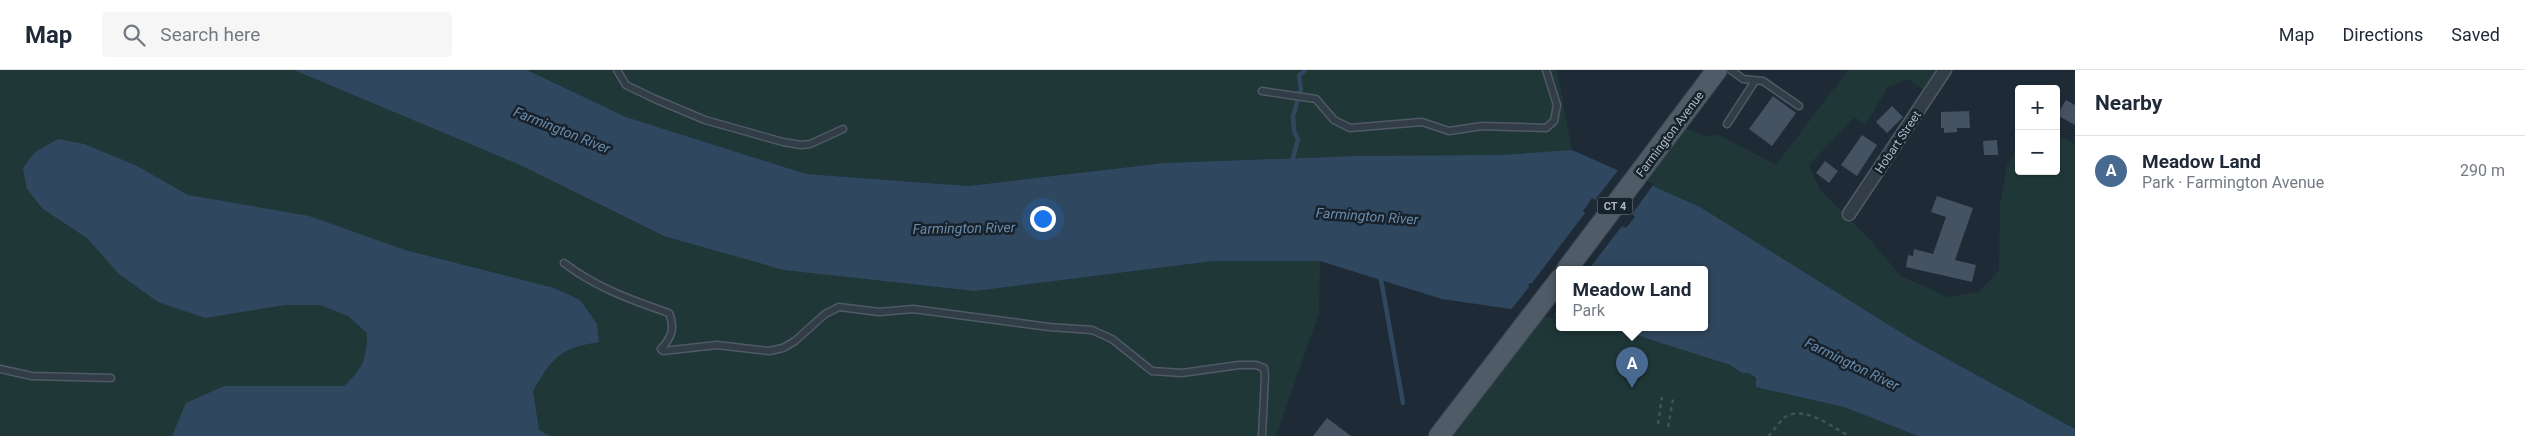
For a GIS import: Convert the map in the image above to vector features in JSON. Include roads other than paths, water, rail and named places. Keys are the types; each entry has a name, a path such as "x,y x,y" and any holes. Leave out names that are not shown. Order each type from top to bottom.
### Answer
{"main road":[{"name":"Farmington Avenue","path":"1569,266 1664,143 1717,70"},
{"path":"1439,436 1556,284"}],"street":[{"name":"Hobart Street","path":"1849,214 1945,70"}],"lane":[{"path":"617,70 626,85 655,99 705,120 783,142 801,145 810,144 843,128"},
{"path":"1262,91 1316,98 1334,120 1350,128 1422,122 1450,131 1482,126 1546,128 1554,121 1557,105 1546,70"},
{"path":"1731,70 1743,79 1763,82 1799,106"},
{"path":"1727,124 1755,81"},
{"path":"564,263 582,277 599,286 669,313 674,325 670,340 661,350 663,351 717,345 769,351 783,348 825,314 839,307 879,312 913,309 1049,327 1092,330 1112,339 1152,371 1182,373 1239,365 1256,365 1264,368 1265,376 1262,436"},
{"path":"0,368 32,376 111,378"}],"water":[{"name":"Farmington River","path":"294,70 527,70 626,117 806,174 968,186 1164,163 1357,156 1500,155 1572,150 1700,207 1913,340 2075,429 2075,436 1918,436 1844,407 1756,387 1756,378 1749,373 1742,373 1730,365 1624,331 1708,331 1708,266 1556,266 1556,316 1442,299 1320,261 1213,261 975,291 784,270 664,236 518,164"},
{"path":"58,139 84,144 135,165 188,195 309,216 405,250 554,288 580,300 597,324 599,342 575,347 558,356 546,370 533,391 539,430 550,436 172,436 186,403 224,386 344,386 356,374 363,362 367,333 348,316 320,305 285,305 205,318 158,302 119,274 87,238 43,209 27,189 23,168 35,152"}],"waterway":[{"path":"1295,161 1293,158 1298,139 1294,131 1293,116 1301,89 1299,76 1305,70"},
{"path":"1380,274 1403,403"}],"place":[{"name":"Meadow Land","path":"1632,388"}]}
